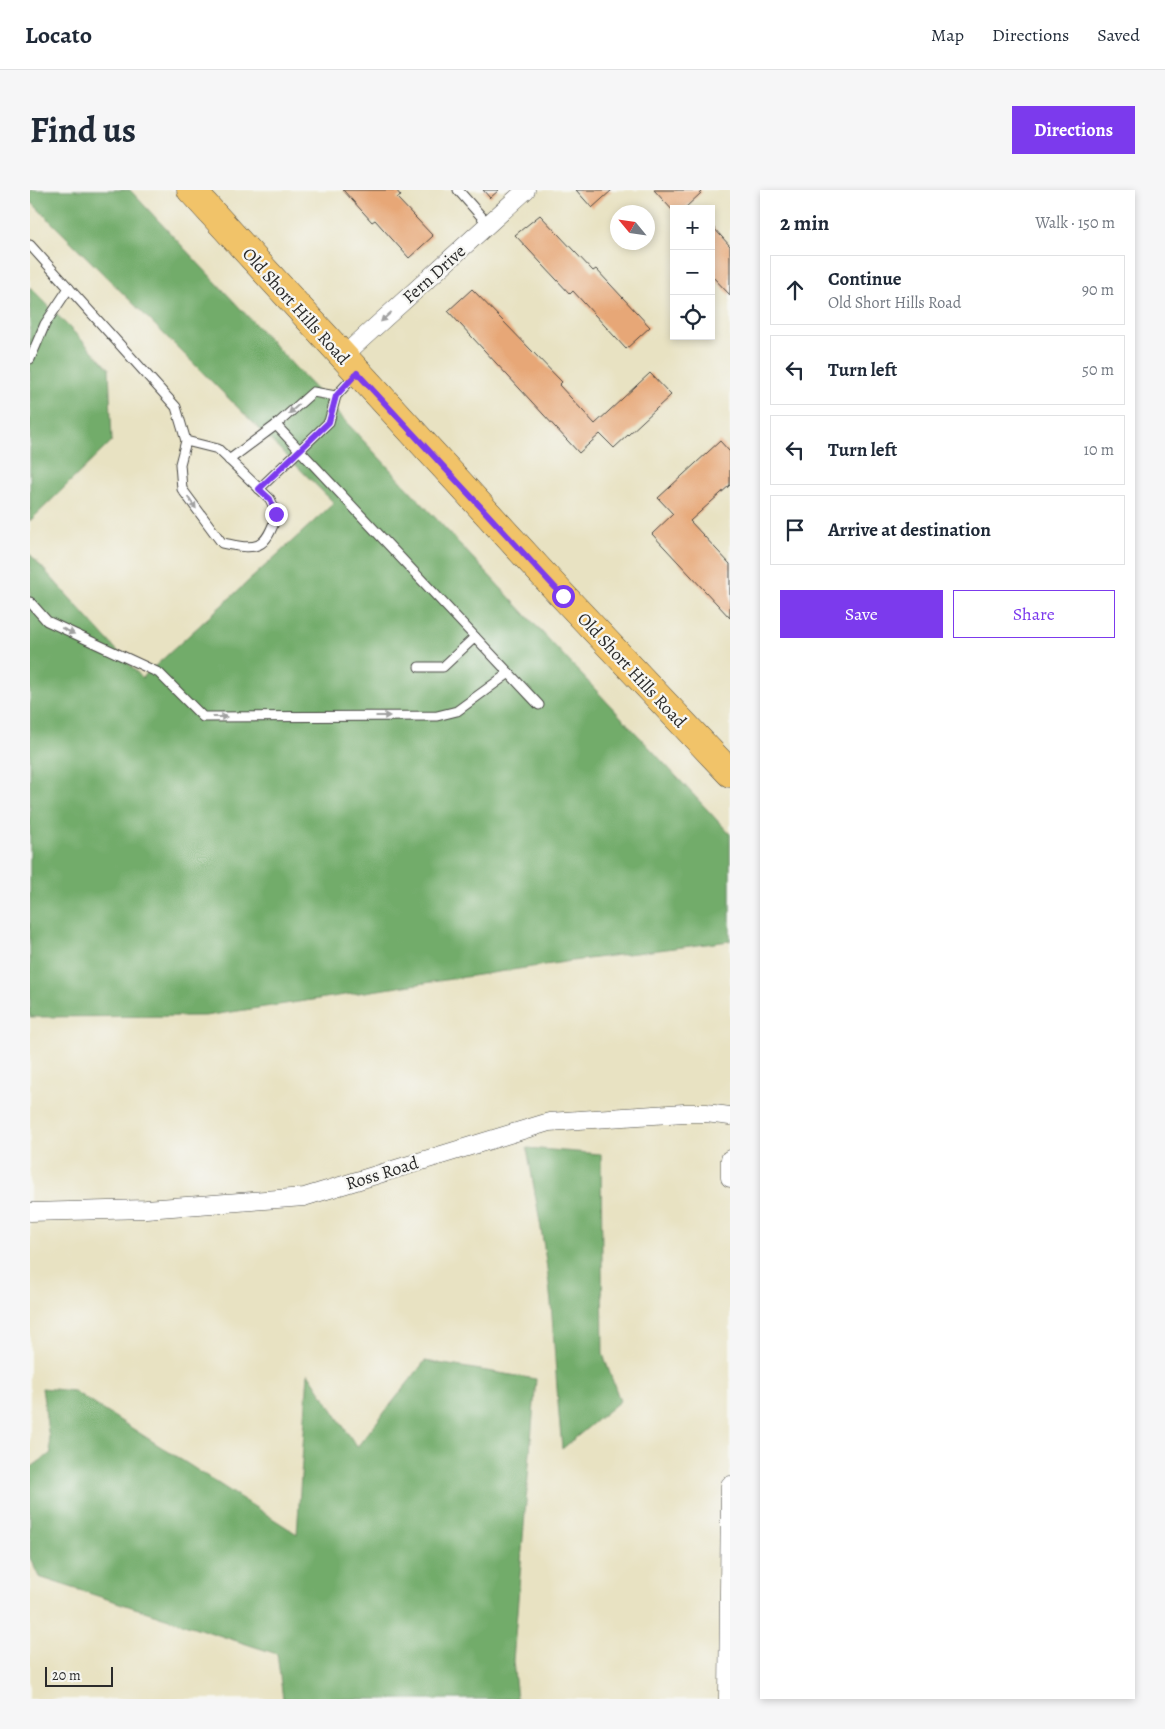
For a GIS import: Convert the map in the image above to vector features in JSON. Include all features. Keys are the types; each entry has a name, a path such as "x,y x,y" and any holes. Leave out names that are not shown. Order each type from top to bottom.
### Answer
{"main road":[{"name":"Old Short Hills Road","path":"190,190 350,365 730,773"}],"street":[{"name":"Fern Drive","path":"350,365 488,224 526,190"},
{"name":"Ross Road","path":"30,1212 146,1209 304,1197 549,1122 684,1113 730,1116"},
{"path":"730,1159 730,1178"},
{"path":"728,1699 730,1485"}],"lane":[{"path":"458,190 488,224"},
{"path":"30,245 176,407 186,441 180,464 182,489 222,543 246,548 260,545 270,535 276,514 270,499 218,449 186,441"},
{"path":"30,359 46,324 69,288"},
{"path":"259,489 329,422 336,396 350,365"},
{"path":"229,460 276,425 313,392 336,396"},
{"path":"276,425 539,705"},
{"path":"30,602 47,621 158,673 203,717 438,716 457,711 509,672"},
{"path":"419,667 443,667 475,637"}],"green space":[{"path":"30,190 130,190 730,834 730,941 572,961 205,1016 30,1017 30,554 142,678 334,503 30,201"},
{"path":"30,287 109,368 112,441 30,521"},
{"path":"527,1148 601,1154 603,1354 620,1401 562,1449 549,1284 541,1225"},
{"path":"425,1361 536,1379 513,1661 517,1699 283,1699 277,1654 39,1577 30,1558 30,1468 51,1453 42,1388 74,1391 297,1534 308,1373 357,1447"}],"building":[{"path":"343,190 396,190 401,196 397,198 433,236 409,258 375,220 372,222"},
{"path":"483,190 499,190 490,198"},
{"path":"576,190 612,190 592,208"},
{"path":"654,190 700,190 702,192 688,205 670,205 670,208"},
{"path":"540,215 593,271 596,269 650,327 626,349 573,291 570,294 515,235"},
{"path":"715,229 730,246 730,295 715,279"},
{"path":"472,289 562,382 559,385 595,424 650,373 671,395 614,448 600,434 579,453 448,311"},
{"path":"720,441 730,452 730,485 690,521 730,564 730,618 652,534 673,514 658,498"}],"route":[{"path":"276,514 270,499 259,489 329,422 336,396 357,373 563,596"}]}
